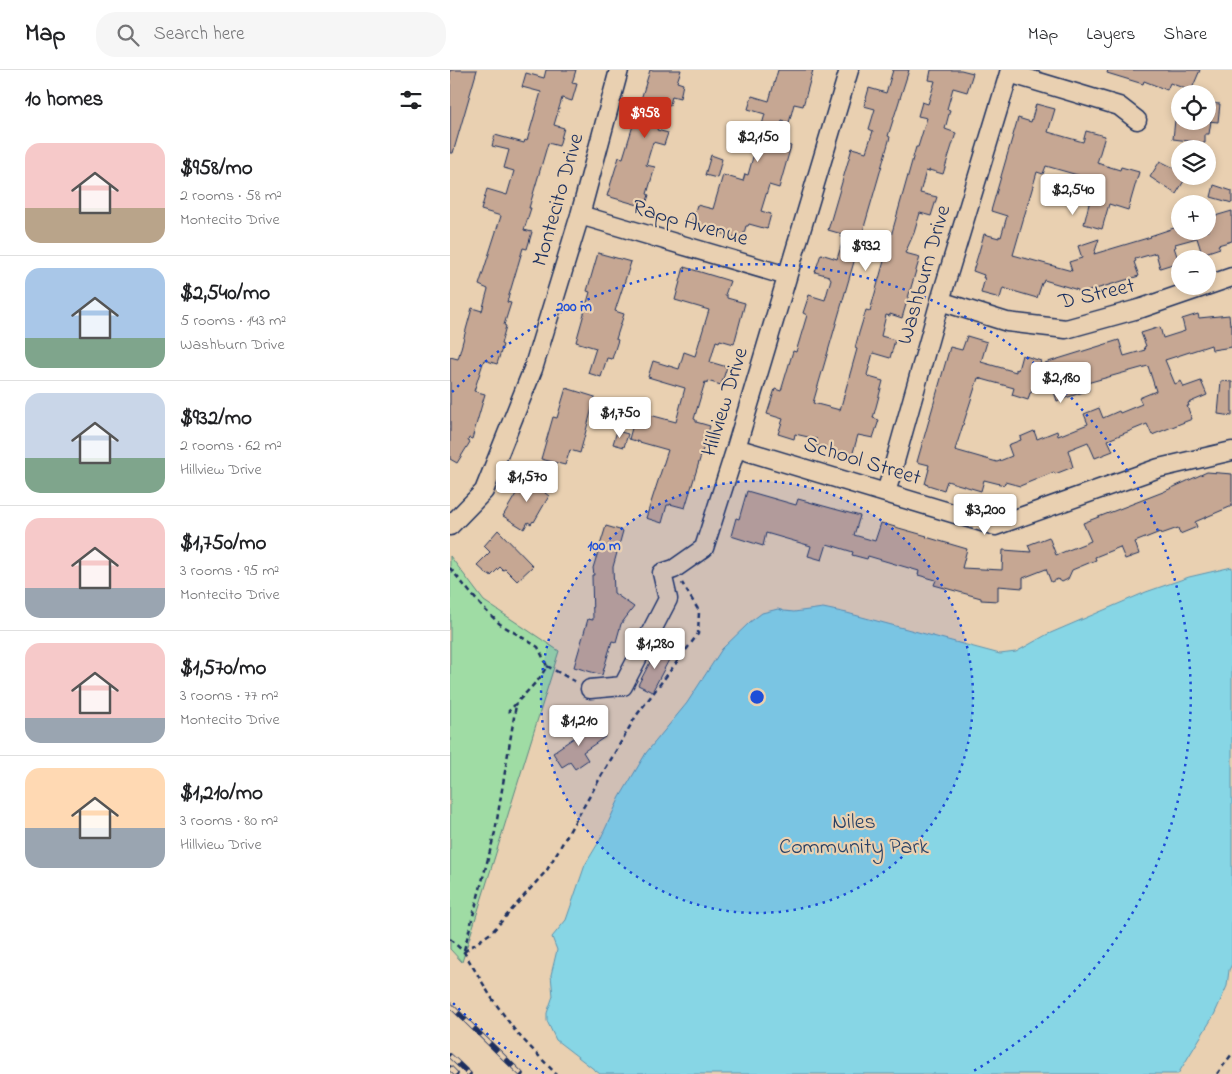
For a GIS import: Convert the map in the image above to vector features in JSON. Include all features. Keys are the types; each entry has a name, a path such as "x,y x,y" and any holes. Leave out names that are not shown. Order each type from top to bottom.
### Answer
{"street":[{"name":"Montecito Drive","path":"450,526 484,492 533,369 580,215 619,70"},
{"name":"Hillview Drive","path":"590,689 623,686 668,599 662,573 674,569 704,548 736,448 849,70"},
{"path":"1009,71 1119,106 1137,120"},
{"name":"Washburn Drive","path":"886,493 940,301 1009,71"},
{"name":"Rapp Avenue","path":"580,215 787,276"},
{"name":"D Street","path":"940,301 1007,322 1066,329 1142,308 1232,277"},
{"name":"School Street","path":"736,448 996,526 1159,468 1232,451"}],"path":[{"path":"450,568 483,608 500,624 538,647 547,666 590,689"},
{"path":"464,952 492,932 546,870 636,716 698,634 699,611 674,569"},
{"path":"508,712 539,679 547,666"},
{"path":"464,952 495,832 516,705"},
{"path":"450,939 464,952 491,997 516,1032 556,1074"},
{"path":"1217,1074 1232,1054"}],"green space":[{"path":"450,556 484,601 559,651 462,962 450,949"}],"water":[{"name":"Niles Community Park","path":"1232,567 1232,964 1229,970 1227,986 1214,1015 1178,1074 600,1074 556,1040 547,1021 547,1013 553,996 551,975 557,950 552,937 566,920 585,865 600,840 620,797 646,753 687,703 722,649 762,613 778,609 794,612 823,608 1000,654 1016,652 1046,635 1146,592 1189,577"}],"building":[{"path":"450,70 477,70 453,153 450,153"},
{"path":"546,70 576,70 572,83 577,84 572,101 562,98 554,125 564,128 559,146 548,143 529,208 531,208 524,230 532,232 527,249 523,248 507,302 511,303 504,325 506,326 501,344 503,345 497,364 484,360 474,391 485,394 472,439 469,438 468,441 470,442 457,463 450,459 450,357 458,359 472,308 482,311 488,289 479,285 501,216 481,210 487,189 507,195 514,171 504,168 509,150 492,146 495,135 524,143 525,140 527,141 541,92 522,87 526,73 544,78"},
{"path":"650,70 681,70 677,82 683,84 680,98 672,96 670,105 665,104 657,130 668,133 664,145 653,142 646,165 655,167 645,207 607,196 619,157 623,158"},
{"path":"778,70 813,70 803,106 794,104 789,123 782,121 777,142 791,146 779,188 769,185 761,211 771,214 767,229 749,224 746,226 742,240 691,224 697,205 713,209 723,175 743,181 745,174 748,175 765,114 748,109 752,96 769,101"},
{"path":"893,70 909,70 888,136 890,137 813,403 840,410 857,349 855,348 859,333 866,310 870,311 916,147 918,147 927,118 918,116 922,102 928,104 935,81 929,80 931,70 961,70 973,73 967,92 953,88 947,109 950,110 945,129 956,133 943,174 929,170 929,172 926,171 920,193 937,197 931,216 920,213 905,253 920,257 902,318 890,314 890,316 886,315 881,336 895,340 890,358 873,353 867,375 883,381 873,418 879,420 873,438 858,435 852,456 815,445 817,439 795,434 794,439 778,434 783,419 767,414 775,389 781,391 793,351 796,352 807,315 803,313 809,295 825,300 831,279 829,276 815,272 821,254 837,259 844,237 841,237 842,234 828,230 852,148 866,152 873,131 869,129 875,109 864,106 869,88 886,93"},
{"path":"1108,70 1200,70 1194,85 1175,85 1170,83 1167,90 1144,81 1143,84 1107,73"},
{"path":"1036,104 1055,109 1048,132 1083,142 1086,131 1105,136 1097,163 1120,170 1121,167 1139,172 1128,210 1109,204 1102,229 1084,224 1095,180 1046,166 1043,174 1037,172 1013,255 1072,271 1069,262 1082,258 1078,246 1099,239 1094,254 1171,229 1171,240 1190,240 1175,244 1175,250 1171,250 1171,265 1160,268 1156,253 1135,259 1136,261 1134,262 1139,276 1079,294 1078,290 1044,280 1037,298 1003,288 1000,298 981,293 984,275 973,271 984,234 1001,237 1007,216 991,211 1018,118 1031,122"},
{"path":"1216,104 1220,104 1218,122 1216,122"},
{"path":"1174,130 1210,130 1209,134 1205,134 1205,140 1173,139"},
{"path":"711,155 722,159 717,178 705,175"},
{"path":"1160,161 1171,166 1171,185 1182,185 1176,194 1150,177"},
{"path":"1214,185 1232,191 1232,203 1216,198 1216,195 1212,195"},
{"path":"1232,211 1232,241 1218,245 1220,248 1214,250 1201,250 1198,240 1216,240 1216,216"},
{"path":"598,253 631,262 615,311 624,314 616,339 618,340 612,359 607,358 601,377 588,373 596,348 576,342 590,292 587,291"},
{"path":"684,267 730,281 725,295 727,295 727,298 745,303 734,344 720,340 719,342 716,341 710,362 727,367 721,385 705,382 694,419 696,422 710,426 685,508 667,505 662,523 646,518 668,450 629,439 637,410 676,422 685,388 648,377 653,361 679,369 684,352 695,356 709,310 675,300"},
{"path":"1198,314 1199,318 1229,315 1230,324 1232,324 1232,347 1212,350 1211,345 1165,360 1175,384 1181,381 1184,387 1201,381 1207,395 1188,403 1189,406 1187,406 1192,419 1152,435 1147,424 1108,440 1113,451 1095,458 1088,442 1068,450 1073,467 1055,474 1054,472 1020,486 1005,482 1004,485 984,480 981,491 947,481 944,490 925,484 929,465 917,462 950,347 962,350 967,336 987,342 981,362 1016,372 1022,355 1041,361 1028,400 1012,395 1014,388 978,378 955,450 997,462 1012,456 1008,445 1021,440 1020,437 1034,431 1037,439 1057,431 1058,436 1088,424 1084,414 1099,408 1103,418 1119,411 1120,413 1142,404 1139,398 1156,391 1148,366 1087,383 1089,390 1057,401 1045,363 1119,340 1124,356 1145,350 1144,347 1146,346 1141,333 1160,327 1163,338 1185,331 1182,319"},
{"path":"1221,381 1232,382 1232,416 1218,414"},
{"path":"566,388 595,397 580,453 570,450 565,465 541,459 553,417 557,418"},
{"path":"617,431 628,434 624,447 613,444"},
{"path":"1207,472 1232,474 1232,506 1195,522 1197,527 1180,534 1178,528 1161,534 1160,532 1135,542 1139,554 1125,559 1120,547 1095,557 1096,560 1072,570 1068,579 1062,582 1058,579 1051,582 1046,569 1023,578 1023,588 998,586 998,601 981,600 981,598 934,585 936,580 918,575 919,571 868,556 867,559 852,555 853,552 827,544 822,560 808,556 811,546 766,533 763,546 731,536 736,518 739,519 747,491 796,505 798,499 860,516 854,535 875,541 881,523 967,549 962,568 1002,570 1003,550 1031,552 1028,545 1049,537 1056,555 1091,541 1083,523 1163,492"},
{"path":"527,475 548,487 545,493 549,496 534,522 531,524 528,522 524,529 503,516"},
{"path":"606,526 623,531 613,567 614,593 634,607 621,624 616,642 612,641 602,675 574,667 588,619 593,620 592,575 594,575 593,568"},
{"path":"498,530 533,566 517,581 505,569 503,570 500,567 491,576 477,565 490,552 484,546"},
{"path":"657,649 671,656 652,692 638,685"},
{"path":"596,723 605,737 583,752 588,760 575,769 570,762 562,767 553,753"}],"railway":[{"path":"450,1005 521,1074"},
{"path":"450,1056 469,1074"},
{"path":"450,1068 456,1074"}]}
